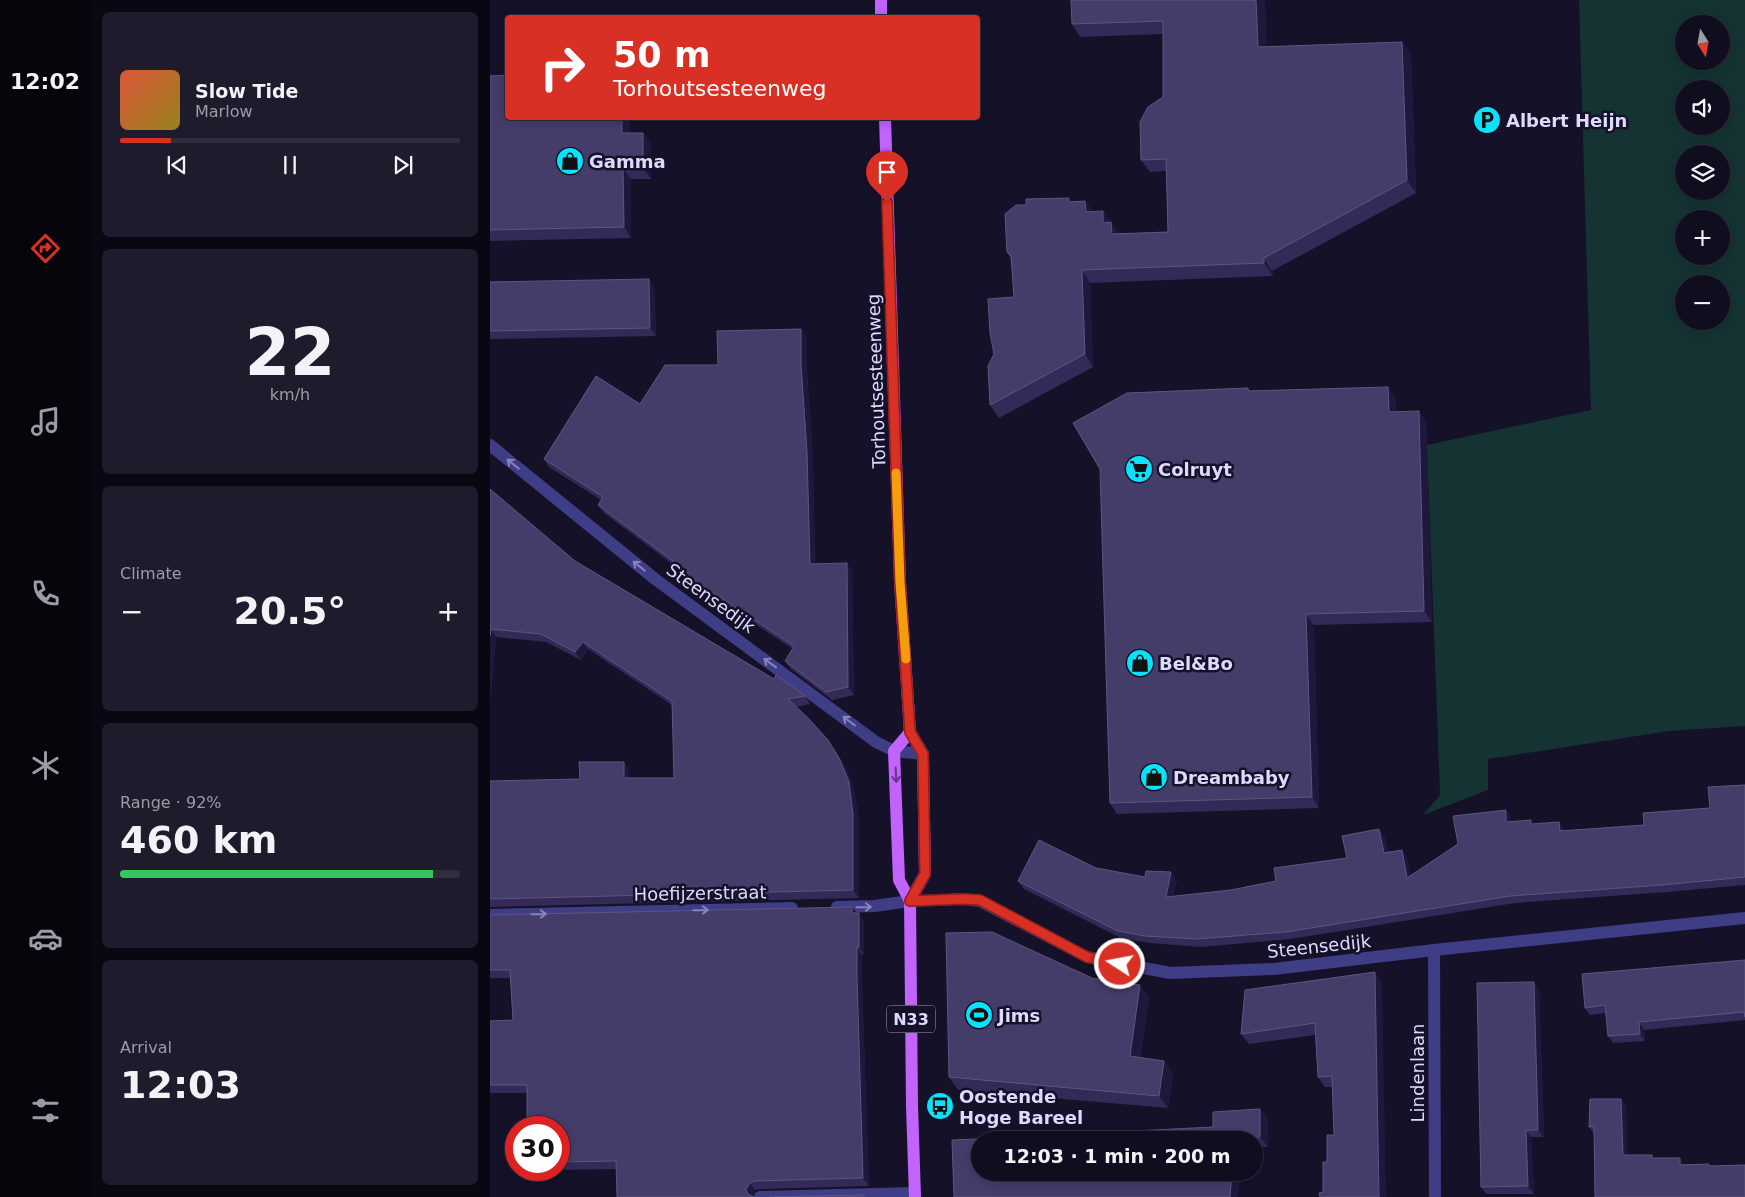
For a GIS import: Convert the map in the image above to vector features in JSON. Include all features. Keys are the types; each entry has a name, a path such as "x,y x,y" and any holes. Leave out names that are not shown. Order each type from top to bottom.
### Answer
{"main road":[{"path":"881,0 881,15"},
{"name":"Torhoutsesteenweg","path":"884,120 900,582 910,732 923,754 925,874 910,901"},
{"path":"894,751 910,732"},
{"name":"Torhoutsesteenweg","path":"894,751 899,880 910,901 915,1195"}],"street":[{"name":"Steensedijk","path":"490,445 655,579 876,742 894,751 923,754"},
{"name":"Steensedijk","path":"910,901 980,900 1087,957 1170,973 1274,969 1434,950 1745,918"},
{"path":"825,908 874,906 910,901"},
{"name":"Hoefijzerstraat","path":"490,914 805,908"},
{"name":"Lindenlaan","path":"1434,950 1435,1197"},
{"path":"760,1197 915,1195"}],"green space":[{"path":"1579,0 1745,0 1745,726 1669,731 1488,759 1488,790 1423,815 1440,795 1427,445 1591,410"}],"building":[{"path":"1071,0 1256,0 1258,47 1402,42 1407,180 1264,258 1264,263 1082,270 1085,354 990,405 988,366 994,354 990,333 988,299 1014,297 1011,256 1007,252 1005,214 1016,205 1026,205 1026,199 1069,198 1069,202 1085,201 1086,212 1103,211 1103,223 1111,222 1112,234 1168,232 1166,159 1141,160 1140,122 1148,107 1163,97 1163,21 1072,24"},
{"name":"Gamma","path":"505,75 505,120 622,120 622,133 643,133 643,168 623,168 624,227 490,230 490,76"},
{"path":"649,279 650,328 490,331 490,282"},
{"path":"801,329 810,564 847,563 848,687 826,692 785,661 794,646 670,564 673,561 598,505 603,497 544,459 596,376 640,404 665,365 718,365 717,331"},
{"path":"1388,387 1389,412 1419,411 1424,611 1306,614 1312,797 1110,803 1100,469 1073,423 1127,393 1248,388 1248,391"},
{"path":"490,489 575,561 774,679 776,675 805,696 788,699 828,740 840,760 849,782 853,814 853,890 490,899 490,781 580,779 579,762 624,762 624,778 674,778 672,701 583,642 575,652 541,634 491,629 490,636"},
{"path":"1745,785 1745,877 1510,896 1286,932 1196,939 1145,936 1118,931 1018,881 1039,840 1096,868 1145,877 1146,871 1171,872 1166,897 1231,890 1276,881 1274,868 1347,858 1342,836 1379,829 1384,853 1402,850 1407,878 1458,844 1453,816 1506,810 1506,822 1531,820 1531,824 1559,822 1560,831 1644,825 1643,813 1710,808 1708,787"},
{"path":"852,907 852,913 859,913 857,977 863,1178 754,1181 746,1189 748,1194 754,1197 617,1197 616,1161 570,1162 570,1116 527,1116 527,1085 490,1085 490,1021 513,1020 510,970 490,970 490,915"},
{"path":"992,932 1092,978 1140,985 1130,1056 1164,1061 1159,1096 949,1077 946,933"},
{"path":"1745,960 1745,1017 1744,1012 1639,1022 1640,1034 1608,1036 1605,1005 1585,1008 1582,974"},
{"path":"1375,972 1379,1197 1320,1197 1319,1193 1323,1192 1323,1162 1327,1162 1327,1135 1334,1135 1332,1076 1318,1077 1315,1023 1241,1034 1245,990"},
{"path":"1534,982 1538,1130 1526,1130 1528,1186 1481,1187 1477,983"},
{"path":"1590,1099 1621,1099 1623,1155 1652,1155 1652,1158 1680,1158 1680,1165 1745,1165 1745,1197 1595,1197 1594,1126 1589,1127"},
{"path":"1260,1109 1260,1131 1133,1131 1213,1127 1213,1112"},
{"path":"971,1139 971,1181 1231,1181 1230,1197 954,1197 952,1140"},
{"path":"864,1195 864,1197 769,1197"}],"slow traffic":[{"path":"896,473 900,582 906,659"}],"place":[{"name":"Albert Heijn","path":"1487,120"},
{"name":"Gamma","path":"570,161"},
{"name":"Colruyt","path":"1139,469"},
{"name":"Bel&Bo","path":"1140,663"},
{"name":"Dreambaby","path":"1154,777"},
{"name":"Jims","path":"979,1015"},
{"name":"Oostende Hoge Bareel","path":"940,1106"}],"route":[{"path":"887,202 900,582 910,732 923,754 925,874 910,901 980,900 1087,957 1120,964"}]}
